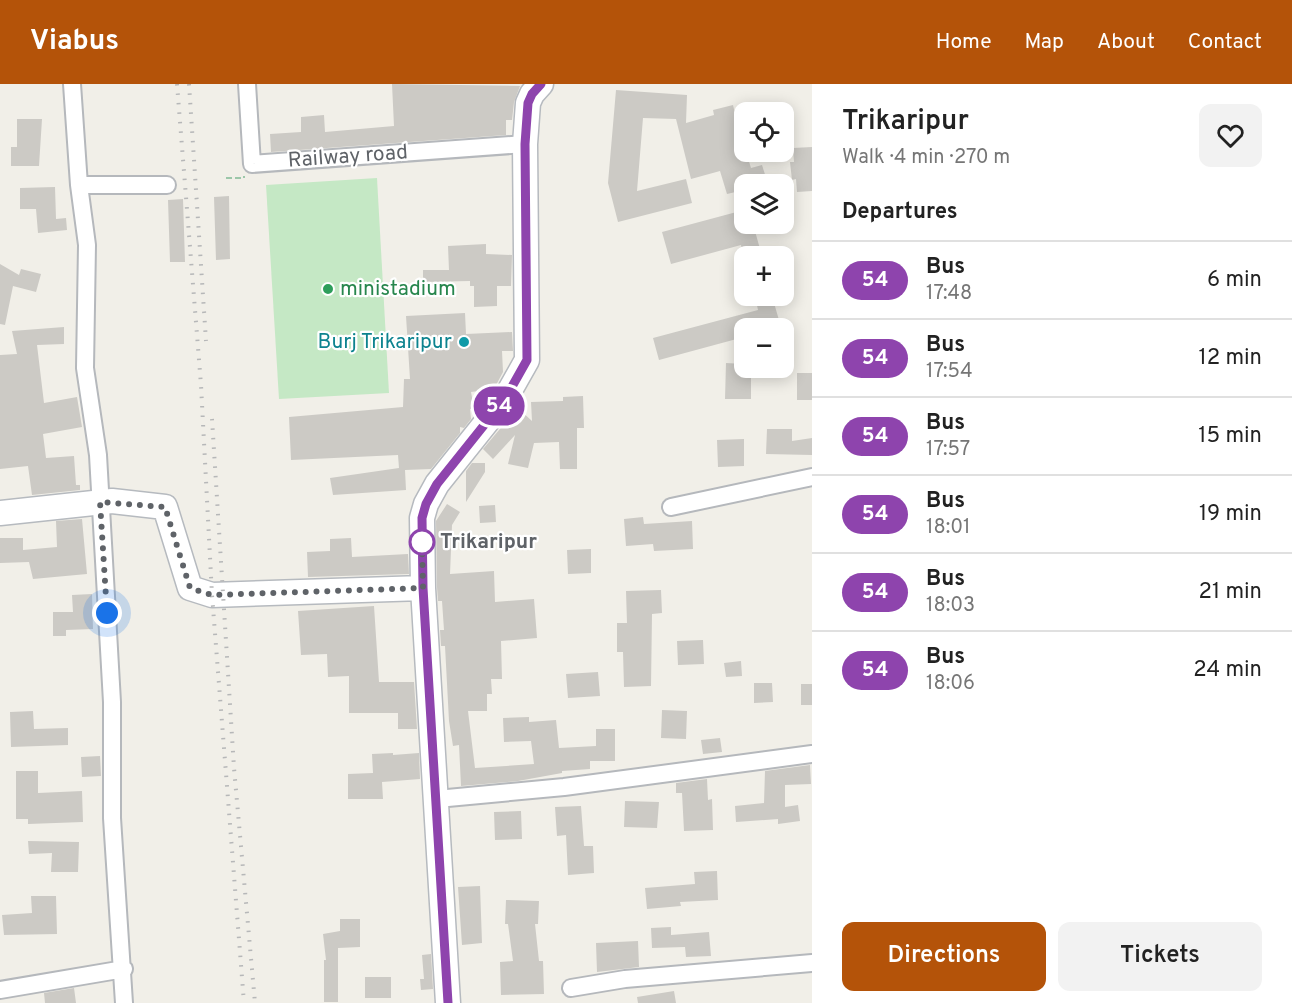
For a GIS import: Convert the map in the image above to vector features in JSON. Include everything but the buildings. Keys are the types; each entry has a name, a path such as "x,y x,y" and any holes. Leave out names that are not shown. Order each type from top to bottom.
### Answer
{"main road":[{"path":"448,1003 423,588 422,518 426,504 437,484 505,399 527,360 525,144 528,103 540,84"},
{"path":"0,513 100,502 165,507 190,588 212,595 423,588"}],"street":[{"path":"72,84 79,185 87,245 85,368 98,455 112,702 112,818 124,969 124,1003"},
{"name":"Railway road","path":"247,84 252,164 525,144"},
{"path":"79,185 167,185"},
{"path":"670,507 812,477"},
{"path":"437,799 564,788 812,754"},
{"path":"571,988 625,978 812,963"},
{"path":"0,990 124,969"}],"green space":[{"name":"ministadium","path":"377,178 389,393 279,399 266,185"}],"railway":[{"path":"177,84 201,385 212,595 244,1003"},
{"path":"189,84 206,341"},
{"path":"212,419 234,768 255,1003"}],"bus line":[{"name":"54","path":"448,1003 423,588 422,518 426,504 437,484 505,399 527,360 529,345 525,144 528,103 541,84"}],"place":[{"name":"ministadium","path":"328,289"},
{"name":"Burj Trikaripur","path":"464,342"},
{"name":"Trikaripur","path":"422,542"}],"route":[{"path":"107,613 100,502 112,501 165,507 190,588 212,595 423,588 422,542"}]}
